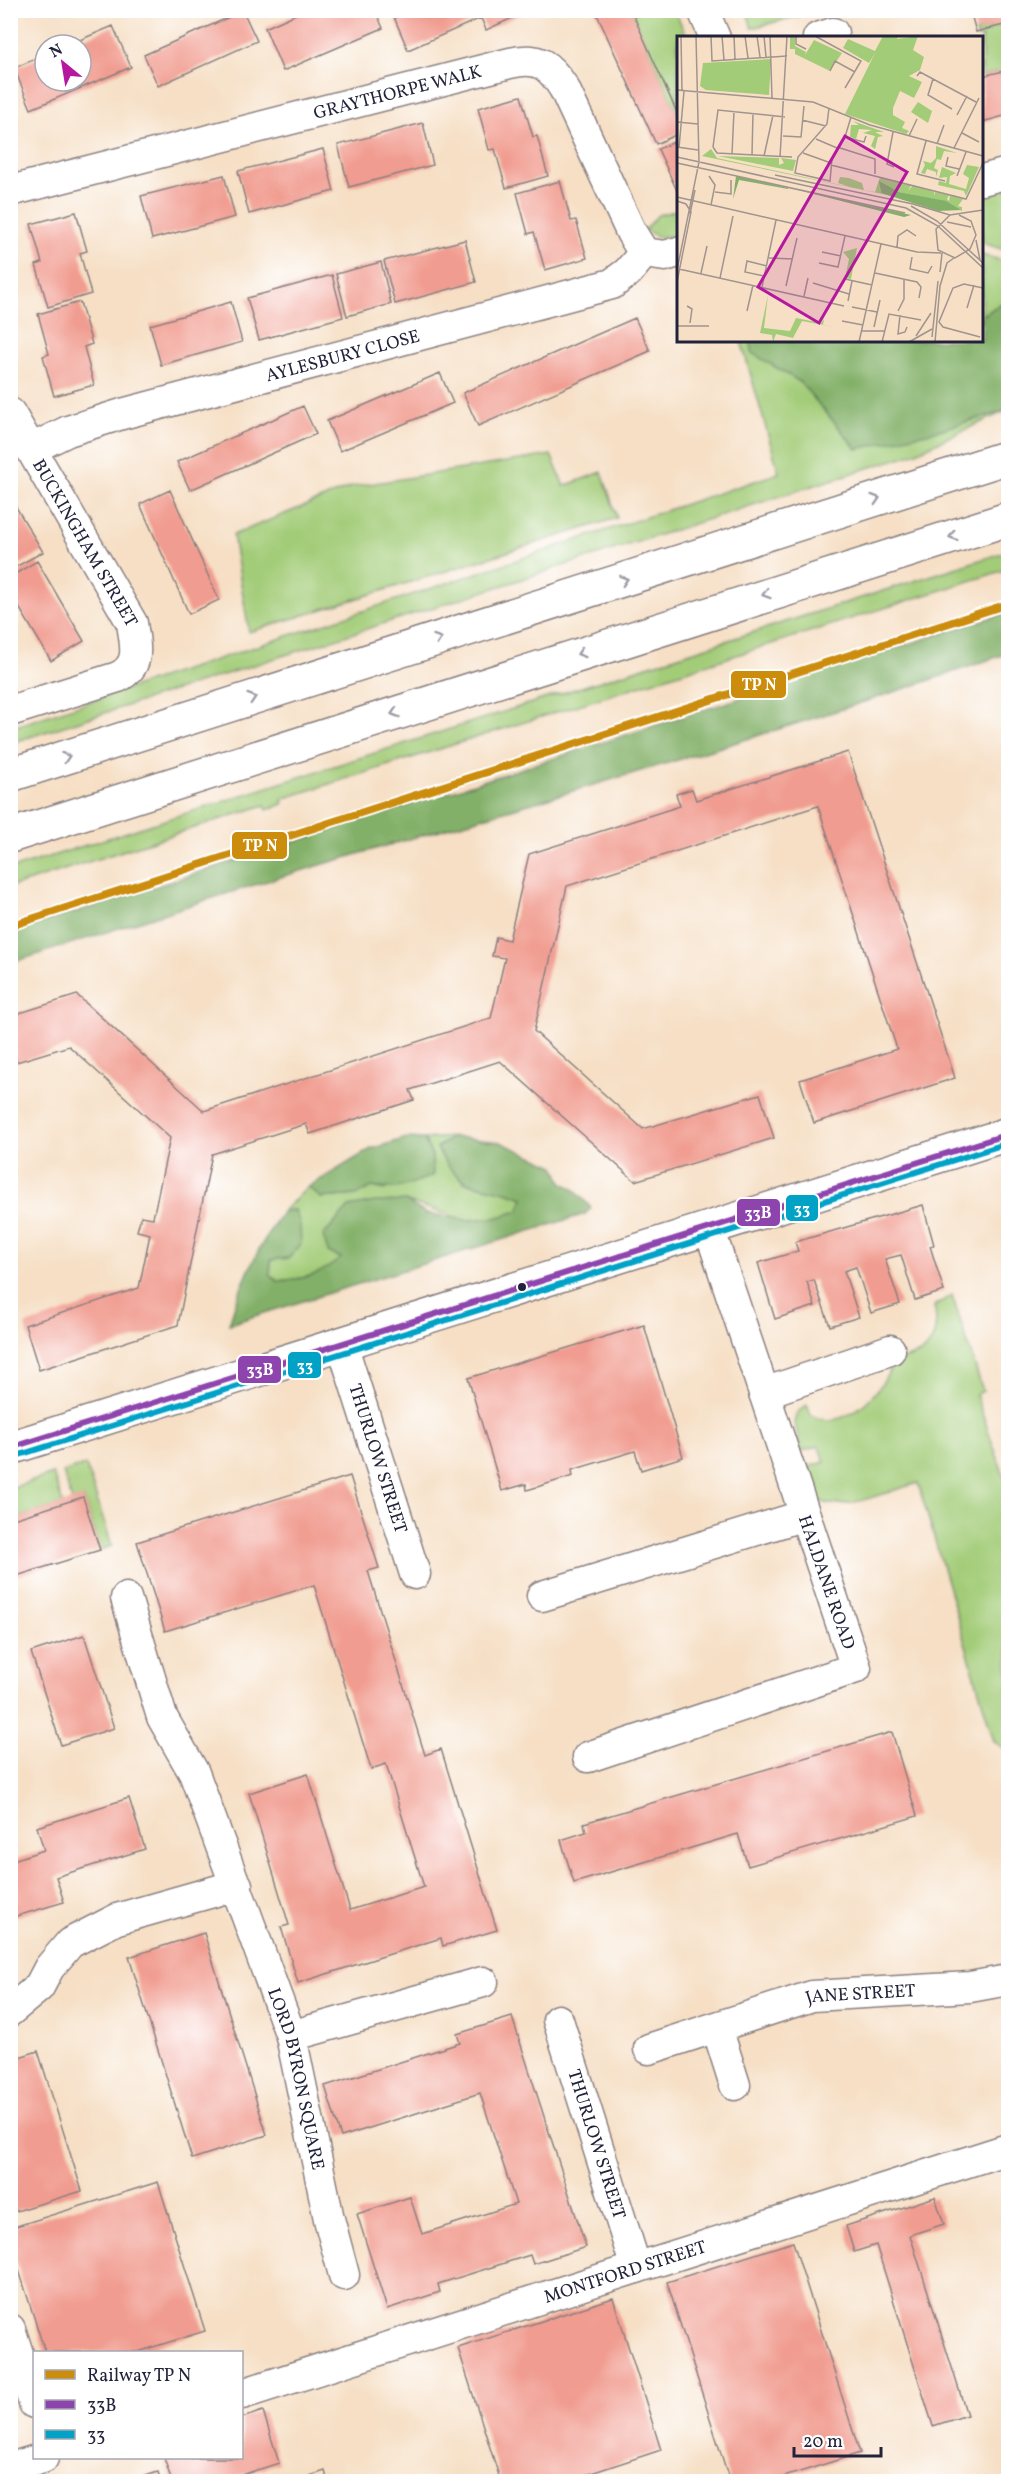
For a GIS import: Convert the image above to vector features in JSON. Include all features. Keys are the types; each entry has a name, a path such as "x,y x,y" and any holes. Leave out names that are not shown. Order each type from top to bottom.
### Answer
{"main road":[{"path":"10,775 1008,457"},
{"path":"10,836 1008,519"},
{"path":"10,1448 1008,1134"}],"street":[{"path":"702,10 714,36"},
{"name":"GRAYTHORPE WALK","path":"10,191 522,60 534,61 553,71 564,88 631,232 644,253"},
{"path":"983,179 1008,173"},
{"path":"644,253 665,256 677,252"},
{"name":"AYLESBURY CLOSE","path":"19,433 68,431 122,414 612,284 628,272 644,253"},
{"name":"BUCKINGHAM STREET","path":"10,711 124,674 136,658 132,623 19,433"},
{"name":"HALDANE ROAD","path":"588,1757 856,1668 709,1228"},
{"name":"THURLOW STREET","path":"342,1344 415,1574"},
{"path":"764,1393 890,1350"},
{"path":"542,1596 805,1515"},
{"name":"LORD BYRON SQUARE","path":"126,1598 162,1717 194,1773 291,2036 329,2219 344,2275"},
{"path":"10,2011 39,1987 49,1968 69,1943 117,1919 237,1885"},
{"name":"JANE STREET","path":"649,2049 812,1996 970,1987 1008,1980"},
{"path":"291,2036 483,1982"},
{"name":"THURLOW STREET","path":"558,2020 636,2268"},
{"path":"717,2028 735,2085"},
{"name":"MONTFORD STREET","path":"243,2394 1008,2149"},
{"path":"10,2328 33,2400"},
{"path":"10,2468 36,2459"}],"green space":[{"path":"631,11 675,11 687,36 677,36 677,113"},
{"path":"806,11 799,16 752,28 747,12"},
{"path":"1004,11 1008,11 1008,70 983,76 983,36 977,36 976,32 1007,24"},
{"path":"1008,188 1008,251 983,243 983,195"},
{"path":"677,210 677,236 657,237 645,229 658,215"},
{"path":"983,255 1008,262 1008,299 983,315"},
{"path":"1008,299 1008,410 939,430 857,449 800,382 752,353 751,342 983,342 983,315"},
{"path":"741,342 751,342 753,353 800,382 857,449 1008,410 912,454 11,743 10,728 779,473"},
{"path":"551,455 564,486 602,472 617,518 249,632 233,535 351,487"},
{"path":"1008,551 1008,569 282,799 283,804 267,810 265,805 11,887 11,869"},
{"path":"1008,612 1008,653 926,682 760,735 258,884 11,963 11,933"},
{"path":"453,1137 437,1147 465,1183 505,1190 523,1198 519,1211 495,1218 465,1220 405,1201 328,1252 342,1258 326,1269 312,1276 287,1280 277,1281 270,1275 271,1260 295,1210 283,1211 308,1187 321,1198 356,1195 372,1187 384,1190 432,1156 424,1139"},
{"path":"453,1137 500,1142 555,1166 562,1182 575,1190 591,1208 585,1214 229,1324 251,1265 283,1211 295,1210 300,1224 301,1244 289,1258 271,1260 270,1275 277,1281 311,1276 341,1258 328,1252 323,1236 349,1207 375,1202 405,1201 425,1213 465,1220 495,1218 519,1211 523,1198 473,1184 455,1174 437,1148"},
{"path":"407,1138 424,1139 432,1156 433,1175 395,1188 372,1187 356,1195 321,1198 308,1187 371,1149"},
{"path":"952,1295 983,1391 976,1395 1008,1488 1008,1748 1004,1749 994,1741 918,1483 866,1500 851,1503 825,1503 816,1498 811,1491 804,1468 825,1462 818,1446 801,1452 795,1423 798,1412 807,1405 811,1415 824,1419 836,1419 861,1407 881,1386 893,1362 920,1353 930,1344 936,1325 934,1306"},
{"path":"86,1465 112,1546 100,1550 83,1498 72,1501 63,1472"},
{"path":"53,1474 63,1504 11,1520 11,1488"}],"building":[{"path":"305,10 375,10 383,28 283,71 265,28"},
{"path":"409,10 530,10 486,30 481,18 408,50 394,17"},
{"path":"595,10 631,10 677,113 677,134 656,144"},
{"path":"970,10 1004,10 1008,24 976,32"},
{"path":"243,11 257,41 158,86 144,55"},
{"path":"113,26 131,67 93,83 93,34"},
{"path":"33,60 33,93 69,93 31,109 14,68"},
{"path":"1008,70 1008,115 983,122 983,76"},
{"path":"521,96 533,137 537,136 548,176 506,188 495,149 489,150 478,108"},
{"path":"423,123 433,165 349,187 338,145"},
{"path":"677,140 677,191 658,149"},
{"path":"323,149 334,191 249,214 238,171"},
{"path":"224,175 235,217 152,239 141,196"},
{"path":"560,181 571,221 576,220 587,258 545,270 534,232 528,234 517,193"},
{"path":"76,212 87,251 80,253 91,294 48,307 36,265 42,263 31,224"},
{"path":"465,240 476,282 395,304 384,261"},
{"path":"381,262 391,304 347,316 336,274"},
{"path":"332,275 343,317 259,340 247,298"},
{"path":"80,302 92,344 84,347 94,385 54,396 43,356 49,354 38,314"},
{"path":"231,302 242,342 161,365 150,325"},
{"path":"635,318 650,351 478,426 463,393"},
{"path":"440,373 453,403 340,451 327,421"},
{"path":"303,406 316,434 190,490 177,462"},
{"path":"170,490 219,600 189,614 140,504"},
{"path":"10,497 43,552 10,570"},
{"path":"37,561 84,641 51,661 10,592 10,577"},
{"path":"848,752 955,1078 814,1123 800,1080 897,1049 818,806 567,886 534,1031 643,1129 760,1094 774,1138 635,1181 500,1061 410,1090 414,1100 310,1134 306,1124 212,1154 178,1325 39,1370 25,1325 139,1288 150,1234 137,1231 141,1216 153,1218 170,1138 69,1046 10,1064 10,1016 77,995 204,1111 491,1018 505,958 492,956 496,937 509,940 529,854 680,806 676,794 692,789 696,800"},
{"path":"923,1205 934,1245 930,1246 944,1291 915,1300 901,1255 885,1259 900,1304 871,1313 856,1267 844,1271 859,1317 830,1326 814,1280 807,1282 815,1306 775,1319 758,1263 798,1251 795,1242"},
{"path":"644,1325 683,1457 641,1470 635,1451 572,1470 573,1476 527,1490 526,1484 502,1491 468,1378"},
{"path":"350,1476 379,1568 368,1571 425,1755 441,1749 497,1930 443,1946 441,1938 298,1983 281,1927 289,1925 249,1793 308,1774 350,1910 424,1887 386,1764 371,1769 314,1585 165,1631 137,1542"},
{"path":"83,1497 100,1550 10,1578 10,1520"},
{"path":"84,1635 114,1728 61,1745 31,1652"},
{"path":"892,1732 917,1816 748,1866 738,1834 574,1883 561,1840 586,1832 584,1823"},
{"path":"129,1798 145,1849 56,1877 64,1902 10,1918 10,1861 44,1850 37,1827"},
{"path":"204,1933 267,2135 192,2159 129,1957"},
{"path":"512,2017 586,2247 533,2264 530,2255 438,2284 440,2292 387,2309 357,2214 410,2197 422,2234 516,2204 480,2093 341,2137 325,2086 460,2043 457,2034"},
{"path":"38,2051 82,2191 10,2213 10,2060"},
{"path":"158,2182 205,2331 140,2351 45,2351 10,2242 10,2228"},
{"path":"935,2197 944,2224 910,2235 967,2415 933,2426 876,2245 854,2252 846,2226"},
{"path":"793,2242 860,2453 768,2482 730,2482 667,2282"},
{"path":"613,2298 661,2450 564,2482 501,2482 458,2348"},
{"path":"263,2411 279,2463 220,2482 172,2482 164,2459 243,2459 243,2418"},
{"path":"325,2471 328,2482 294,2482 294,2481"},
{"path":"158,2472 161,2482 130,2482 130,2481"}],"transit line":[{"path":"10,926 1008,604"},
{"name":"33B","path":"10,1448 1008,1134"},
{"name":"33","path":"13,1457 1008,1143"}]}
